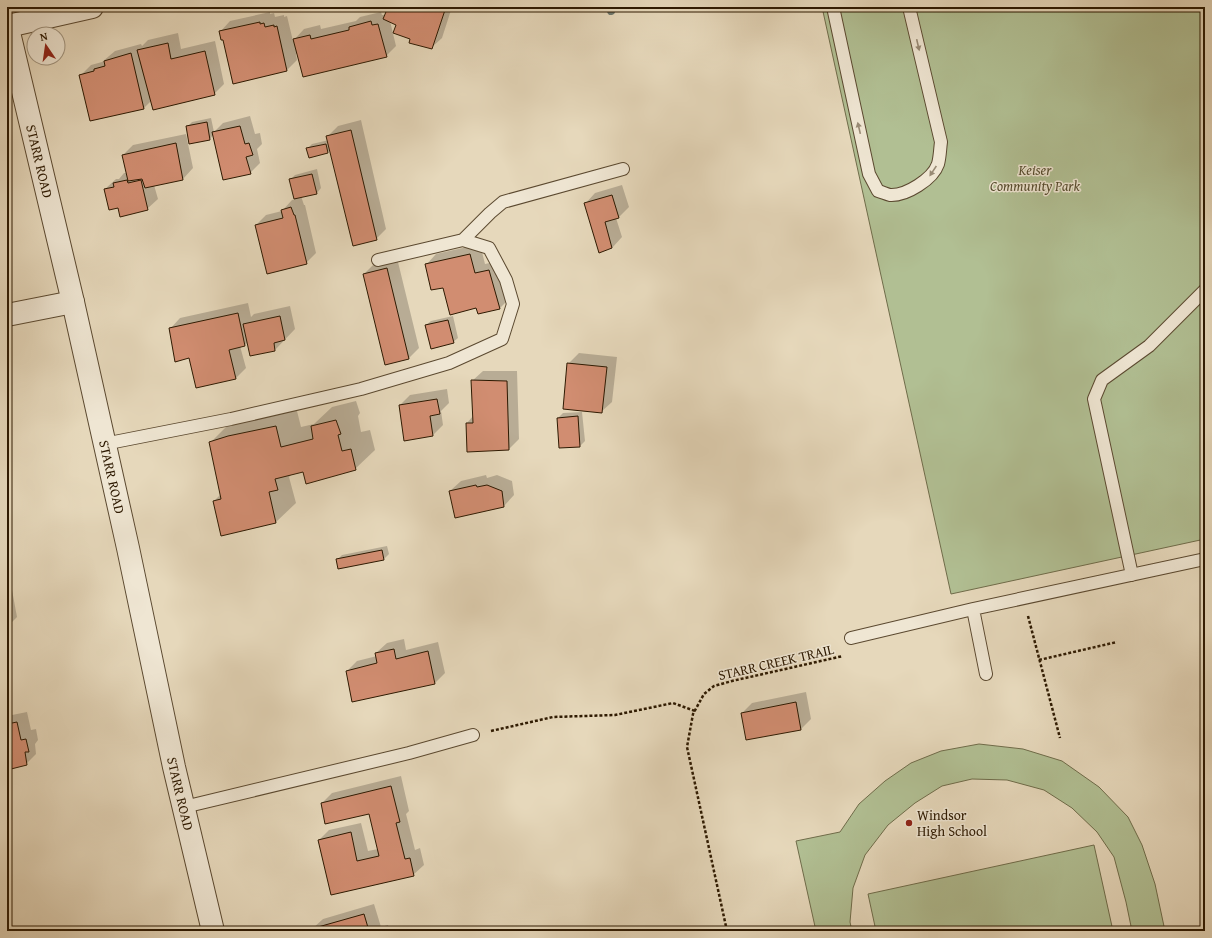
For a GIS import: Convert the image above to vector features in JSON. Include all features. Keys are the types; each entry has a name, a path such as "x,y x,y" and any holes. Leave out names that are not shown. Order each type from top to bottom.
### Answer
{"street":[{"path":"7,25 92,7"},
{"name":"STARR ROAD","path":"7,25 73,302 184,807 213,931"},
{"path":"7,316 73,302"}],"lane":[{"path":"833,7 869,174 878,191 890,195 904,192 917,186 929,177 938,165 941,142 909,7"},
{"path":"463,240 503,202 623,169"},
{"path":"104,444 231,420 361,389 449,364 502,339 513,304 506,280 489,248 463,240 378,260"},
{"path":"1132,575 1094,400 1102,380 1149,346 1205,290"},
{"path":"851,638 973,609 1205,558"},
{"path":"973,609 986,674"},
{"path":"184,807 409,753 473,735"}],"path":[{"path":"1028,616 1060,738"},
{"path":"1039,660 1117,642"},
{"name":"STARR CREEK TRAIL","path":"727,931 687,747 695,711 704,694 714,686 847,655"},
{"path":"473,735 553,717 614,715 673,703 695,711"}],"green space":[{"name":"Keiser Community Park","path":"822,7 1205,7 1205,539 951,594"},
{"path":"979,744 1023,749 1062,761 1099,787 1128,817 1142,845 1155,884 1165,931 1132,931 1114,857 1097,832 1072,808 1044,790 1007,780 972,779 942,786 915,803 888,825 865,855 853,888 850,922 852,931 816,931 796,841 840,832 859,804 885,781 911,763 941,751"},
{"path":"1094,845 1113,931 876,931 868,894"}],"building":[{"path":"388,7 446,7 432,49 409,43 410,39 393,33 396,25 383,19"},
{"path":"371,21 372,25 378,24 387,57 303,77 293,39 310,35 311,39 349,30 349,27"},
{"path":"260,22 260,24 264,23 265,27 274,25 274,27 277,26 287,71 233,84 223,40 221,40 219,31"},
{"path":"168,43 171,59 205,51 215,95 153,110 137,50"},
{"path":"131,53 144,109 90,121 79,75 105,66 104,61"},
{"path":"207,122 210,140 189,144 186,126"},
{"path":"240,126 245,144 249,143 253,155 246,157 251,174 223,180 212,132"},
{"path":"351,130 377,240 353,246 326,136"},
{"path":"176,143 183,180 145,188 142,179 128,181 122,155"},
{"path":"326,144 328,153 309,158 306,148"},
{"path":"312,174 317,194 294,199 289,179"},
{"path":"127,180 128,183 141,180 148,210 120,217 118,208 109,210 104,189 114,187 113,183"},
{"path":"612,195 619,218 605,222 612,248 599,253 584,203"},
{"path":"291,207 295,215 307,264 267,274 255,225 283,218 281,210"},
{"path":"470,254 475,273 489,270 500,309 478,314 476,308 450,315 443,288 431,290 425,264"},
{"path":"387,268 409,359 385,365 363,274"},
{"path":"238,313 245,346 229,350 236,379 196,388 189,358 175,362 169,328"},
{"path":"280,316 285,340 274,343 275,351 250,356 243,324"},
{"path":"448,320 454,343 431,349 425,325"},
{"path":"567,363 607,367 602,413 563,409"},
{"path":"471,380 507,381 509,450 467,452 466,423 473,423"},
{"path":"437,399 440,414 430,416 433,436 404,441 399,405"},
{"path":"578,416 580,447 559,448 557,418"},
{"path":"336,420 341,434 338,435 342,451 351,449 356,470 306,484 303,472 275,479 278,490 269,492 276,523 221,536 213,501 221,499 209,442 228,436 276,426 281,447 313,439 311,426"},
{"path":"476,485 477,487 487,485 502,491 504,507 455,518 449,491"},
{"path":"382,550 384,560 338,569 336,559"},
{"path":"394,649 396,659 428,651 435,684 352,702 346,671 377,663 375,653"},
{"path":"796,702 801,730 746,740 741,713"},
{"path":"17,722 21,740 26,739 29,752 25,752 27,765 7,770 7,724"},
{"path":"391,786 400,822 396,823 405,859 410,858 414,876 331,895 318,840 351,832 357,861 379,856 369,814 325,824 321,803"},
{"path":"364,914 369,931 312,931 311,929"}],"waterway":[{"path":"610,7 611,11"}],"place":[{"name":"Windsor High School","path":"909,823"}]}
